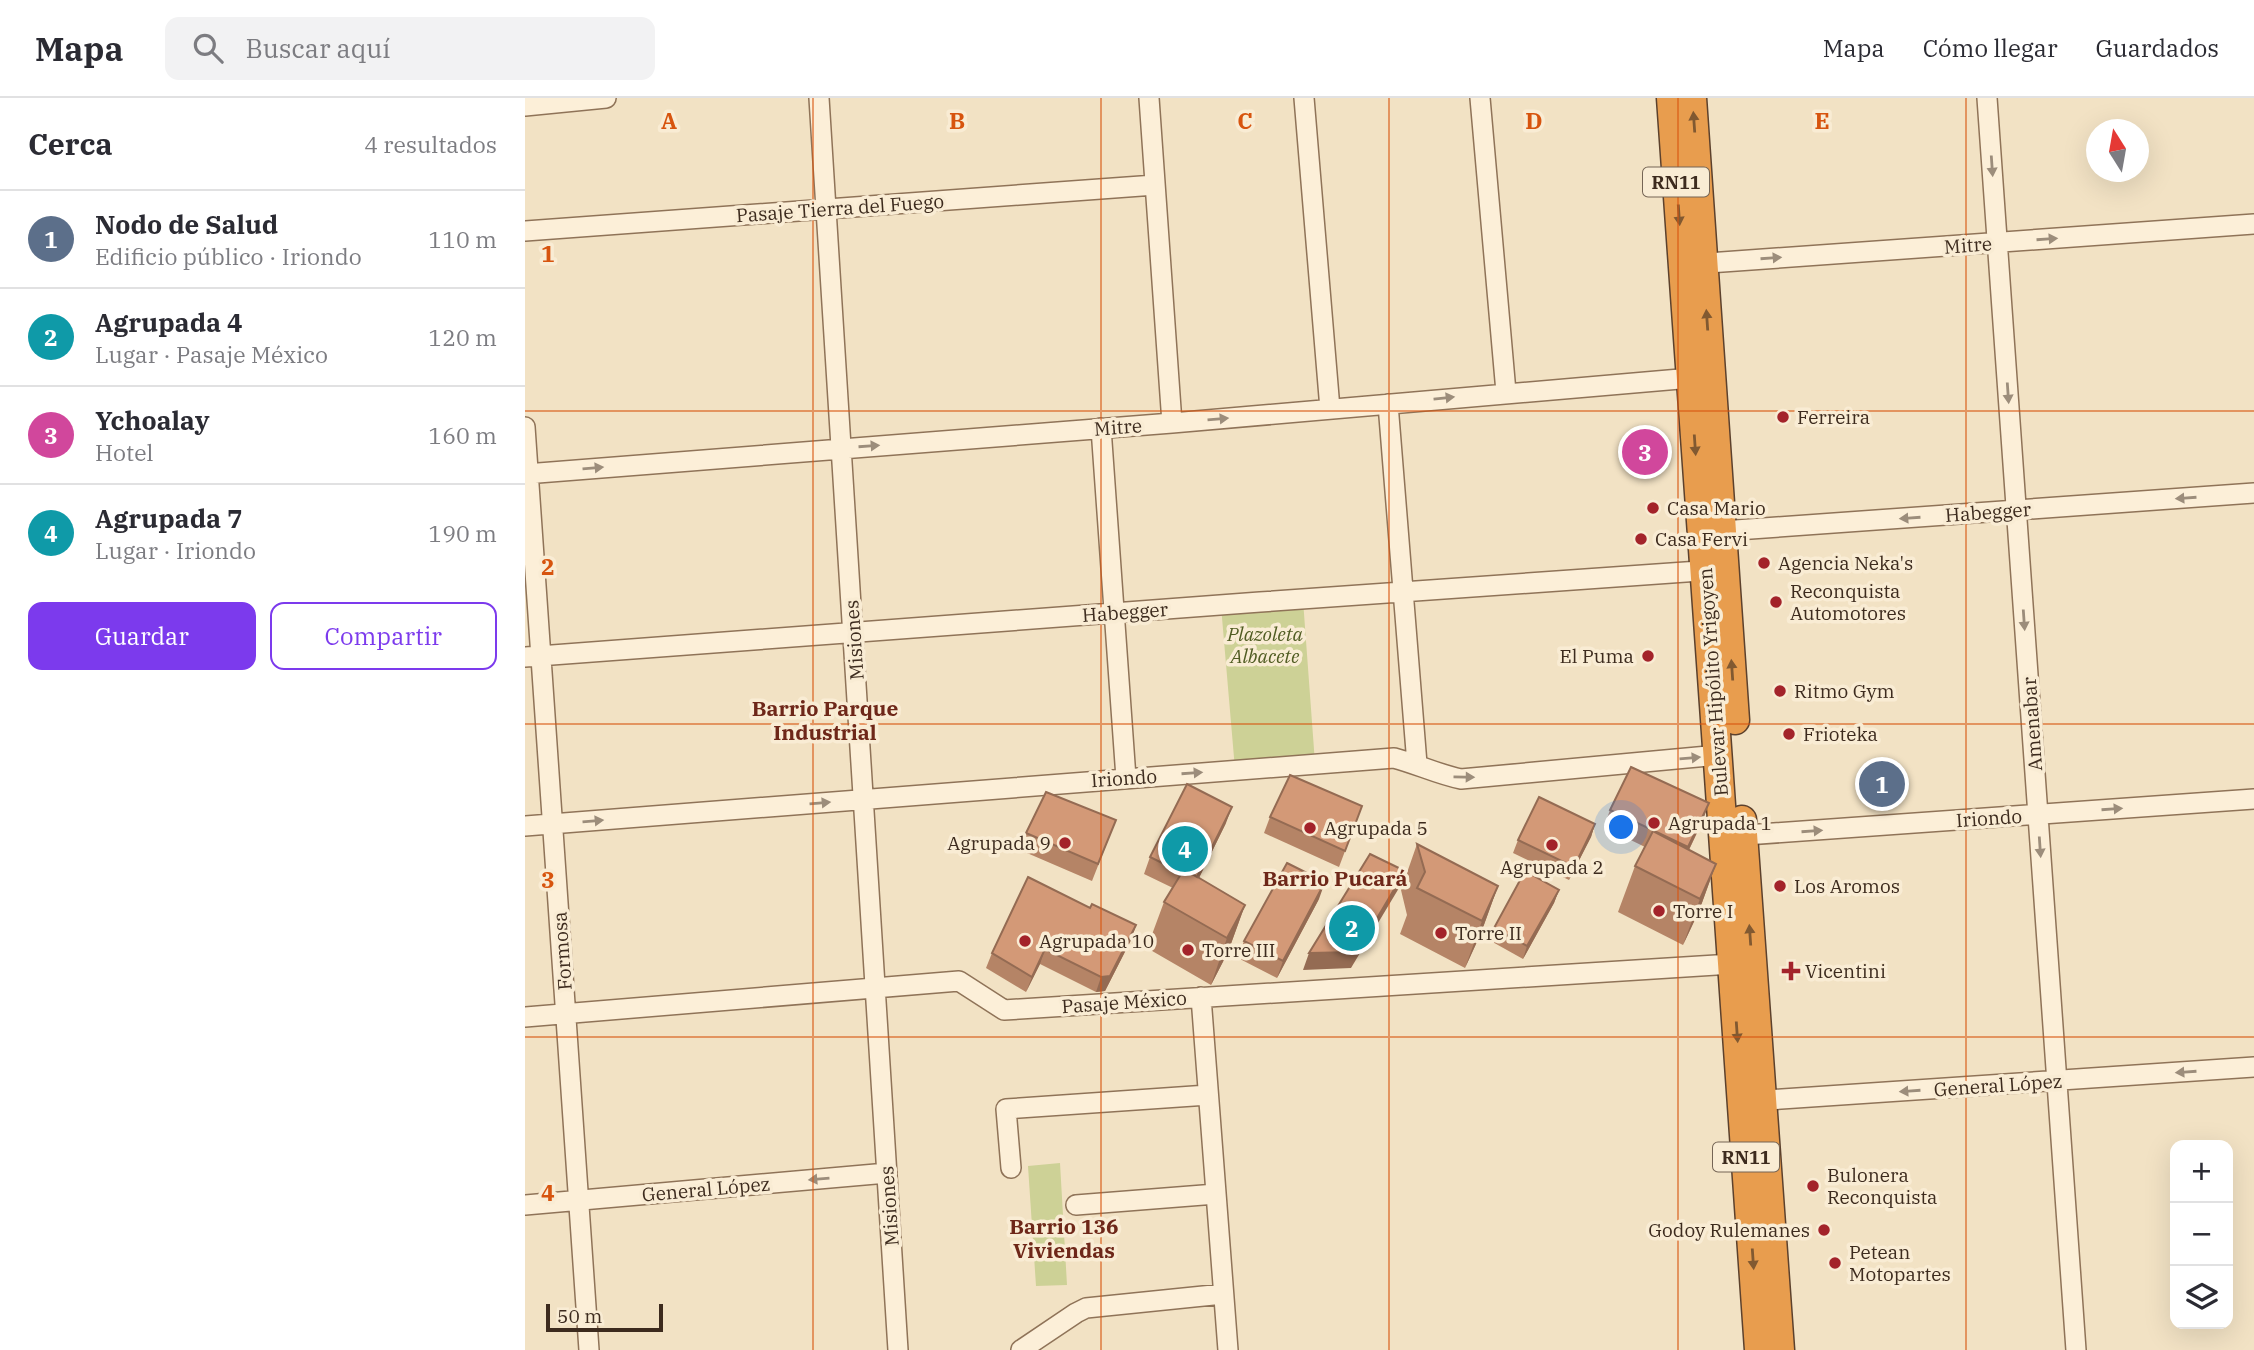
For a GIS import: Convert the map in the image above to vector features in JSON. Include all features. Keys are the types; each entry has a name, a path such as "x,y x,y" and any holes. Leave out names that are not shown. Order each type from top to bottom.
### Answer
{"highway":[{"name":"Bulevar Hipólito Yrigoyen","path":"1671,98 1693,264 1734,836 1752,1101 1759,1350"},
{"name":"Bulevar Hipólito Yrigoyen","path":"1692,98 1693,264"},
{"name":"Bulevar Hipólito Yrigoyen","path":"1701,377 1722,531 1714,570 1719,755 1734,836 1732,964 1752,1101 1780,1350"}],"street":[{"path":"525,106 606,98"},
{"name":"Misiones","path":"819,98 898,1350"},
{"path":"1149,98 1172,423"},
{"path":"1304,98 1330,409"},
{"path":"1480,98 1506,392"},
{"name":"Amenabar","path":"1987,98 2076,1350"},
{"name":"Pasaje Tierra del Fuego","path":"525,231 1155,185"},
{"name":"Mitre","path":"1693,264 2254,224"},
{"name":"Mitre","path":"527,474 1172,423 1701,377"},
{"path":"1388,404 1416,764"},
{"name":"Formosa","path":"525,427 533,657 553,824 589,1350"},
{"path":"1101,428 1126,778"},
{"name":"Habegger","path":"1722,531 2254,493"},
{"name":"Habegger","path":"533,657 1114,612 1714,570"},
{"name":"Iriondo","path":"525,826 1394,758 1416,764 1439,775 1461,779 1719,755"},
{"name":"Iriondo","path":"1734,836 2254,799"},
{"name":"Pasaje México","path":"525,1017 959,981 1004,1010 1732,964"},
{"path":"1201,997 1228,1350"},
{"name":"General López","path":"1752,1101 2254,1067"},
{"path":"1011,1168 1006,1110 1208,1095"},
{"name":"General López","path":"525,1205 887,1173"},
{"path":"1076,1205 1216,1194"},
{"path":"1021,1350 1086,1308 1223,1294"}],"green space":[{"name":"Plazoleta Albacete","path":"1303,600 1315,763 1235,769 1221,606"},
{"path":"1060,1163 1067,1285 1036,1286 1028,1166"}],"building":[{"name":"Agrupada 1","path":"1631,767 1709,803 1688,847 1610,810"},
{"name":"Agrupada 5","path":"1290,775 1362,806 1345,851 1270,817"},
{"path":"1187,784 1232,807 1197,877 1184,869 1182,873 1150,857"},
{"name":"Agrupada 9","path":"1046,792 1116,820 1098,864 1026,833"},
{"name":"Agrupada 2","path":"1539,797 1595,824 1574,867 1518,840"},
{"path":"1653,831 1716,864 1700,899 1635,866"},
{"path":"1417,844 1498,886 1482,921 1417,888 1425,872"},
{"path":"1370,854 1405,871 1357,952 1309,953"},
{"path":"1287,863 1325,882 1283,961 1244,941"},
{"path":"1184,869 1245,905 1227,938 1164,902"},
{"path":"1525,871 1559,890 1527,946 1494,928"},
{"path":"1028,877 1090,908 1092,904 1136,925 1110,976 1101,977 1045,949 1032,977 992,953"}],"place":[{"name":"Ferreira","path":"1783,417"},
{"name":"Ychoalay","path":"1645,452"},
{"name":"Casa Mario","path":"1653,508"},
{"name":"Casa Fervi","path":"1641,539"},
{"name":"Agencia Neka's","path":"1764,563"},
{"name":"Reconquista Automotores","path":"1776,602"},
{"name":"El Puma","path":"1648,656"},
{"name":"Ritmo Gym","path":"1780,691"},
{"name":"Frioteka","path":"1789,734"},
{"name":"Nodo de Salud","path":"1882,784"},
{"name":"Agrupada 1","path":"1654,823"},
{"name":"Agrupada 5","path":"1310,828"},
{"name":"Agrupada 9","path":"1065,843"},
{"name":"Agrupada 2","path":"1552,845"},
{"name":"Agrupada 7","path":"1185,849"},
{"name":"Los Aromos","path":"1780,886"},
{"name":"Torre I","path":"1659,911"},
{"name":"Agrupada 4","path":"1352,928"},
{"name":"Torre II","path":"1441,933"},
{"name":"Agrupada 10","path":"1025,941"},
{"name":"Torre III","path":"1188,950"},
{"name":"Vicentini","path":"1791,971"},
{"name":"Bulonera Reconquista","path":"1813,1186"},
{"name":"Godoy Rulemanes","path":"1824,1230"},
{"name":"Petean Motopartes","path":"1835,1263"}],"district":[{"name":"Barrio Parque Industrial","path":"825,720"},
{"name":"Barrio Pucará","path":"1335,878"},
{"name":"Barrio 136 Viviendas","path":"1064,1238"}]}
